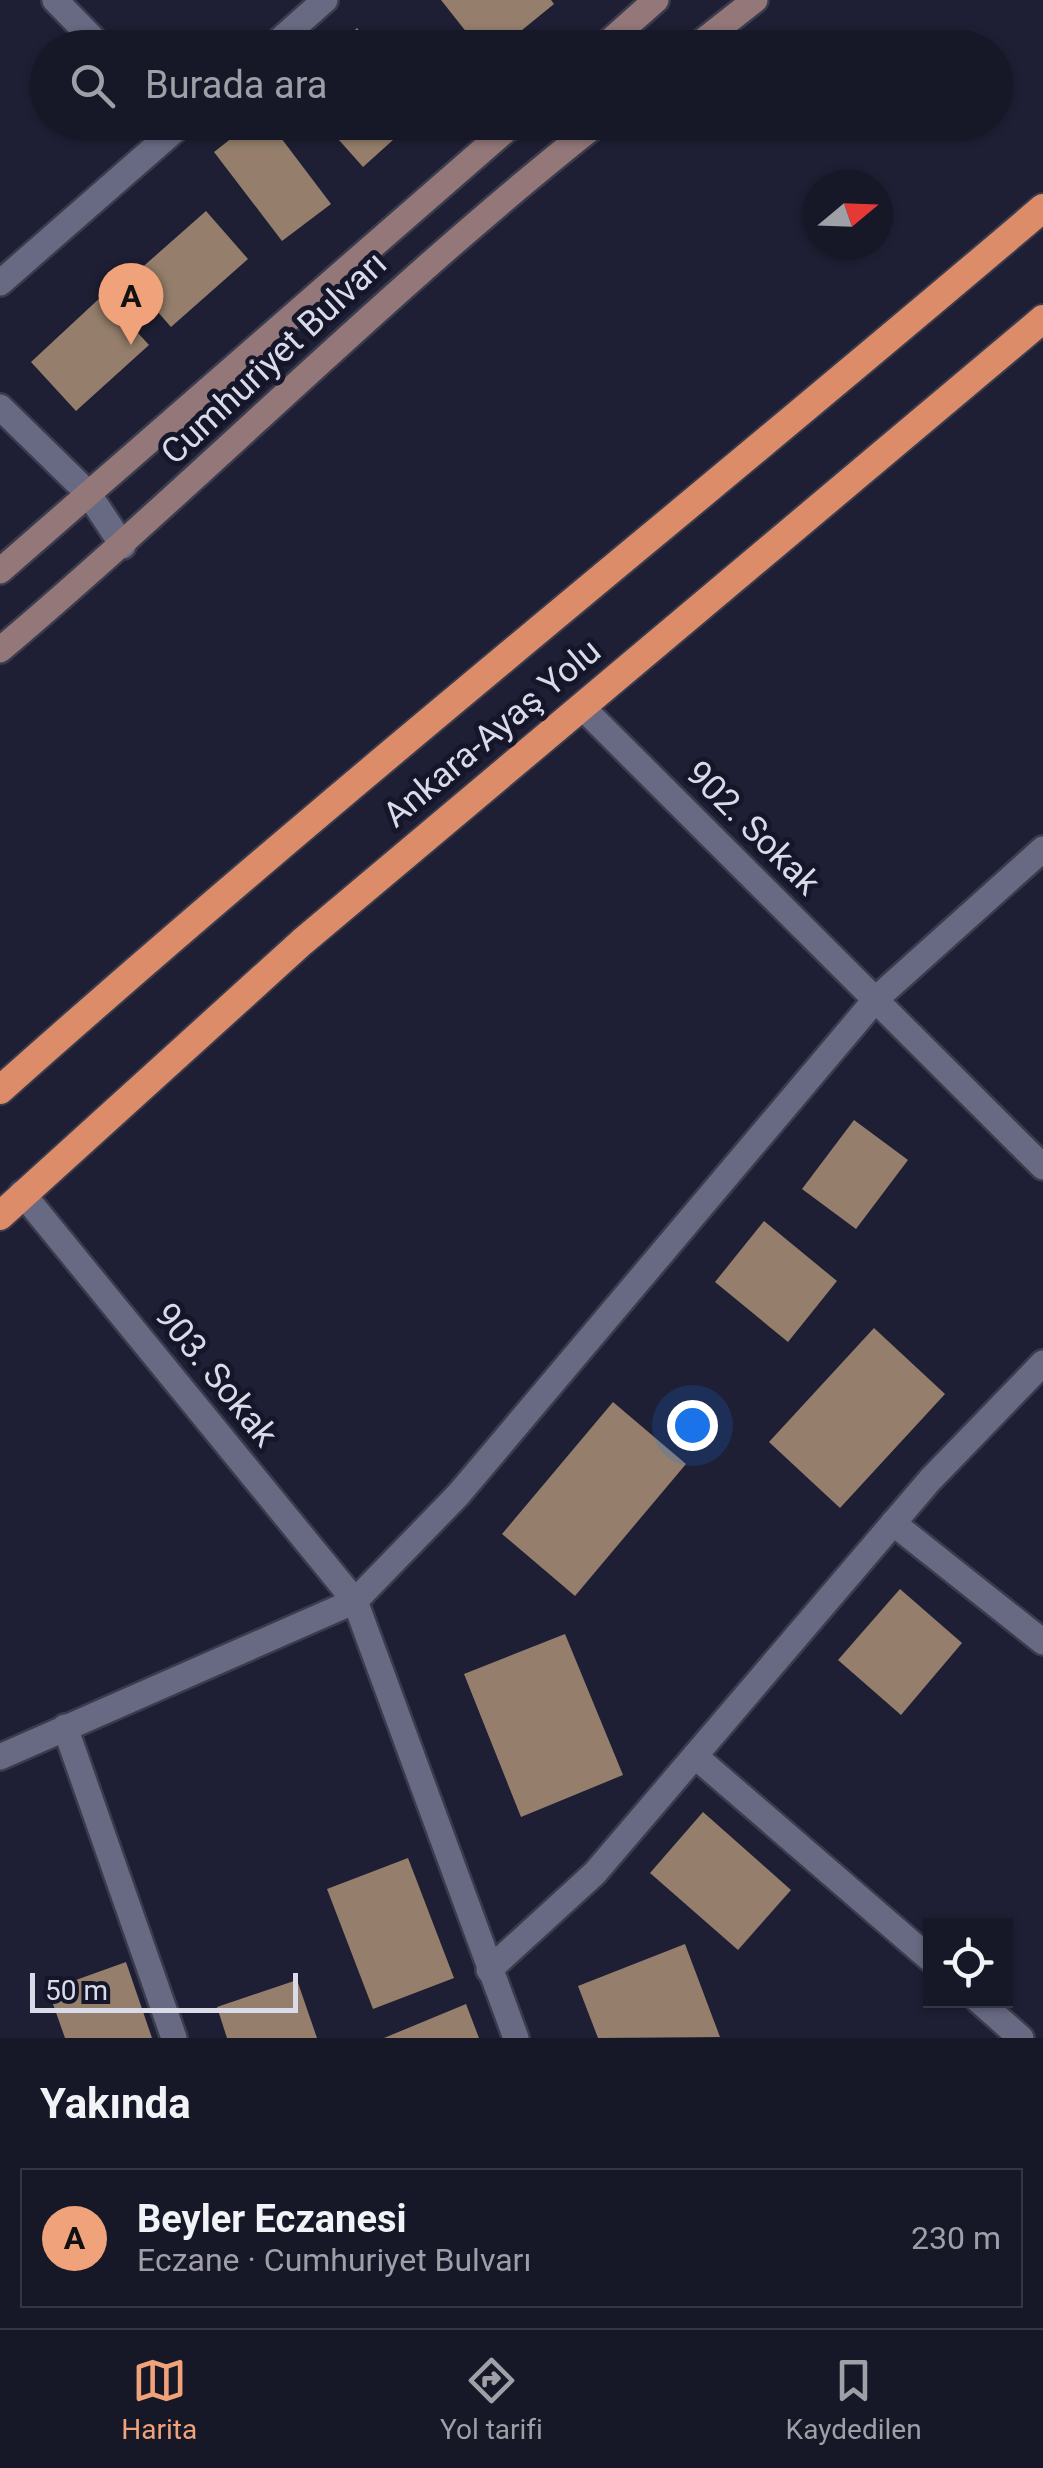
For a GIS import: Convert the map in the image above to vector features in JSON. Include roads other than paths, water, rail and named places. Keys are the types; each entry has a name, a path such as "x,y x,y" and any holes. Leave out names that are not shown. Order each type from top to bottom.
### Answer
{"highway":[{"name":"Ankara-Ayaş Yolu","path":"0,1090 366,770 813,404 1043,208"},
{"name":"Ankara-Ayaş Yolu","path":"0,1216 302,942 1043,319"}],"main road":[{"path":"622,30 656,0"},
{"path":"717,30 755,0"},
{"name":"Cumhuriyet Bulvarı","path":"0,571 494,140"},
{"name":"Cumhuriyet Bulvarı","path":"0,650 123,546 478,217 576,140"}],"street":[{"path":"55,0 84,30"},
{"path":"291,30 325,0"},
{"path":"0,283 162,140"},
{"path":"0,407 88,493 123,546"},
{"name":"902. Sokak","path":"582,707 1043,1167"},
{"path":"0,1757 355,1601 458,1496 876,999 1043,849"},
{"name":"903. Sokak","path":"22,1193 355,1601 516,2038"},
{"path":"489,1970 595,1874 894,1523 1043,1364"},
{"path":"894,1523 1043,1642"},
{"path":"65,1727 174,2038"},
{"path":"695,1756 923,1954"},
{"path":"987,2008 1021,2038"}],"place":[{"name":"Beyler Eczanesi","path":"131,345"}]}
